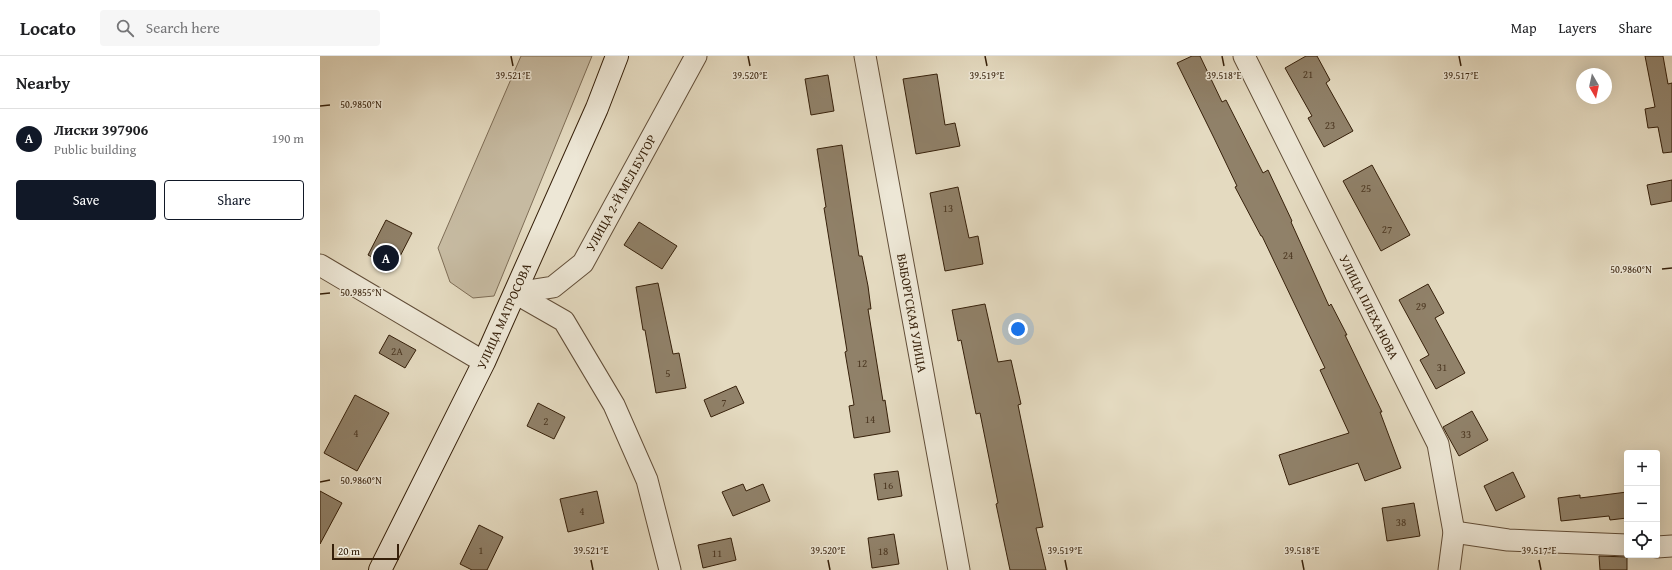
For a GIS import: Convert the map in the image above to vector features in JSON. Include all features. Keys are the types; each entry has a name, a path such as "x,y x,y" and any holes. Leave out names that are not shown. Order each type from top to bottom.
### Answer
{"main road":[{"name":"УЛИЦА МАТРОСОВА","path":"380,570 484,362 597,108 617,56"}],"street":[{"name":"УЛИЦА 2-Й МЕЛ.БУГОР","path":"515,293 553,286 583,263 696,56"},
{"name":"ВЫБОРГСКАЯ УЛИЦА","path":"865,56 959,570"},
{"name":"УЛИЦА ПЛЕХАНОВА","path":"1244,56 1438,444 1454,532 1449,570"},
{"path":"320,264 484,362"},
{"path":"515,293 564,321 614,404 647,480 670,570"},
{"path":"1454,532 1508,540 1624,545"},
{"path":"1660,547 1672,546"}],"shaded area":[{"path":"521,56 592,56 494,296 473,298 450,282 438,248"}],"building":[{"path":"1192,56 1200,56 1222,102 1226,100 1263,173 1268,170 1329,306 1331,304 1347,335 1345,335 1382,412 1380,412 1401,468 1365,481 1358,463 1289,485 1279,455 1349,433 1320,370 1325,368 1262,236 1235,187 1237,186 1177,63"},
{"path":"1306,56 1317,56 1330,80 1326,83 1353,131 1324,147 1308,118 1312,116 1285,68"},
{"path":"1645,56 1663,56 1668,84 1672,83 1672,152 1663,153 1658,127 1648,128 1645,109 1655,107"},
{"path":"937,74 945,125 955,123 960,146 916,154 903,79"},
{"path":"828,75 834,111 811,115 805,79"},
{"path":"842,145 859,256 862,256 868,286 871,309 868,309 883,401 885,400 890,432 854,438 849,406 854,405 845,352 847,351 824,208 826,207 817,149"},
{"path":"1372,165 1410,235 1381,251 1343,181"},
{"path":"1672,180 1672,201 1651,205 1647,185"},
{"path":"958,187 969,238 978,236 983,264 945,271 930,193"},
{"path":"386,220 412,233 394,268 368,255"},
{"path":"639,222 677,246 662,269 624,245"},
{"path":"658,283 673,354 679,353 686,388 656,393 636,287"},
{"path":"1428,284 1444,313 1435,318 1465,373 1436,389 1420,360 1429,355 1399,300"},
{"path":"985,304 998,362 1011,360 1021,404 1018,405 1043,527 1036,528 1046,570 1010,570 996,504 998,503 980,413 976,414 961,340 958,341 952,310"},
{"path":"389,335 416,350 405,368 379,353"},
{"path":"736,386 744,403 711,417 704,400"},
{"path":"355,395 389,413 357,471 324,453"},
{"path":"538,403 565,417 554,439 527,426"},
{"path":"1472,411 1488,440 1459,456 1443,427"},
{"path":"898,471 902,496 878,500 874,474"},
{"path":"1513,472 1525,497 1496,511 1484,486"},
{"path":"743,484 746,491 763,484 770,501 733,516 722,492"},
{"path":"320,491 342,503 320,544"},
{"path":"597,491 604,523 568,532 560,499"},
{"path":"1624,492 1624,518 1610,520 1609,516 1561,521 1558,498 1580,495 1580,498"},
{"path":"1414,503 1420,536 1387,541 1382,508"},
{"path":"479,525 503,537 487,570 472,570 460,564"},
{"path":"894,534 899,564 872,568 868,538"},
{"path":"731,538 736,560 703,568 698,545"},
{"path":"1599,556 1627,558 1627,570 1600,570"}],"place":[{"name":"Лиски 397906","path":"386,258"}]}
